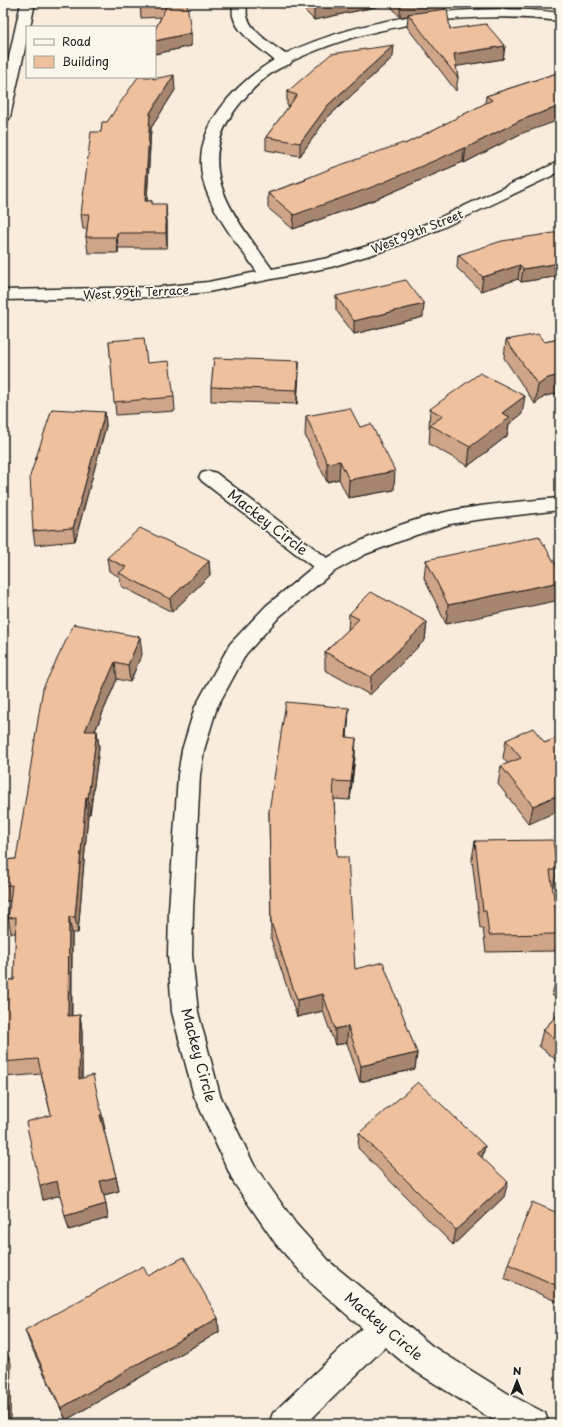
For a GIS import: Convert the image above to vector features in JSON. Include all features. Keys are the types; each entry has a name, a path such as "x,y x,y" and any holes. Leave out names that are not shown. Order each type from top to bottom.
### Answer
{"street":[{"path":"3,117 28,3"},
{"path":"240,3 240,15 248,29 256,38 285,60"},
{"path":"268,276 239,233 216,194 209,168 210,144 219,121 235,99 259,76 308,48 371,29 468,14 522,8 560,17"},
{"name":"West 99th Street","path":"268,276 331,262 383,246 434,226 560,166"},
{"name":"West 99th Terrace","path":"3,295 158,292 208,287 268,276"},
{"name":"Mackey Circle","path":"210,477 326,567"},
{"name":"Mackey Circle","path":"534,1424 496,1404 421,1357 384,1327 321,1272 286,1234 244,1174 207,1096 185,1012 181,962 181,910 189,775 193,750 206,707 238,649 273,611 326,567 359,549 408,530 449,518 476,513 560,504"},
{"path":"284,1424 384,1327"}],"building":[{"path":"140,3 165,3 165,4 140,5"},
{"path":"168,3 187,3 191,33 156,41 156,28"},
{"path":"309,3 334,3 314,7"},
{"path":"399,3 413,3 400,5"},
{"path":"447,9 450,29 486,24 505,46 454,54 458,78 408,14"},
{"path":"394,45 328,105 300,143 266,137 297,95 287,92 331,54"},
{"path":"560,72 560,106 521,120 466,148 375,186 294,215 268,193 306,180 305,179 332,168 403,143 405,144 492,100 486,96"},
{"path":"174,75 150,113 145,201 152,201 152,204 166,204 166,233 117,233 116,237 86,237 89,214 81,214 91,132 101,132 102,122 107,122 137,78 153,79"},
{"path":"560,232 560,263 523,269 520,265 483,277 458,255 502,241"},
{"path":"406,280 424,304 354,321 336,296"},
{"path":"538,334 544,342 560,339 560,375 548,378 538,385 506,340"},
{"path":"144,338 147,363 169,361 174,397 114,402 109,341"},
{"path":"214,358 299,361 297,390 211,387"},
{"path":"480,373 525,396 502,413 510,417 470,447 430,425 443,416 430,409"},
{"path":"350,408 360,427 371,424 395,471 349,480 340,461 327,463 306,416"},
{"path":"52,409 105,412 73,528 33,531 30,476"},
{"path":"140,528 209,561 170,599 119,573 126,567 107,558"},
{"path":"539,536 560,572 560,582 448,605 426,560"},
{"path":"371,592 427,622 371,677 325,652 359,619 349,614"},
{"path":"74,624 140,637 128,665 115,662 85,731 97,731 88,798 86,797 75,917 69,917 68,1016 80,1015 79,1079 93,1075 102,1115 100,1115 116,1177 100,1181 106,1204 65,1216 57,1181 40,1186 26,1122 51,1115 38,1059 3,1062 3,980 14,980 16,917 8,918 12,885 3,885 3,860 16,859 43,688"},
{"path":"286,702 349,708 346,737 356,738 351,782 333,781 337,857 348,857 355,969 383,962 417,1053 361,1066 348,1026 335,1029 323,994 297,1000 271,922 269,811"},
{"path":"533,728 545,743 560,736 560,794 533,806 501,766 521,758 506,740"},
{"path":"553,840 557,870 550,870 559,934 489,935 486,911 483,911 475,841"},
{"path":"560,975 560,982 556,979"},
{"path":"560,1012 560,1043 543,1030"},
{"path":"418,1082 485,1146 477,1153 508,1182 456,1230 359,1133"},
{"path":"532,1202 560,1214 560,1287 508,1264"},
{"path":"184,1257 218,1318 61,1408 25,1330 143,1266 148,1276"},
{"path":"3,1350 6,1350 5,1424 3,1424"}]}
